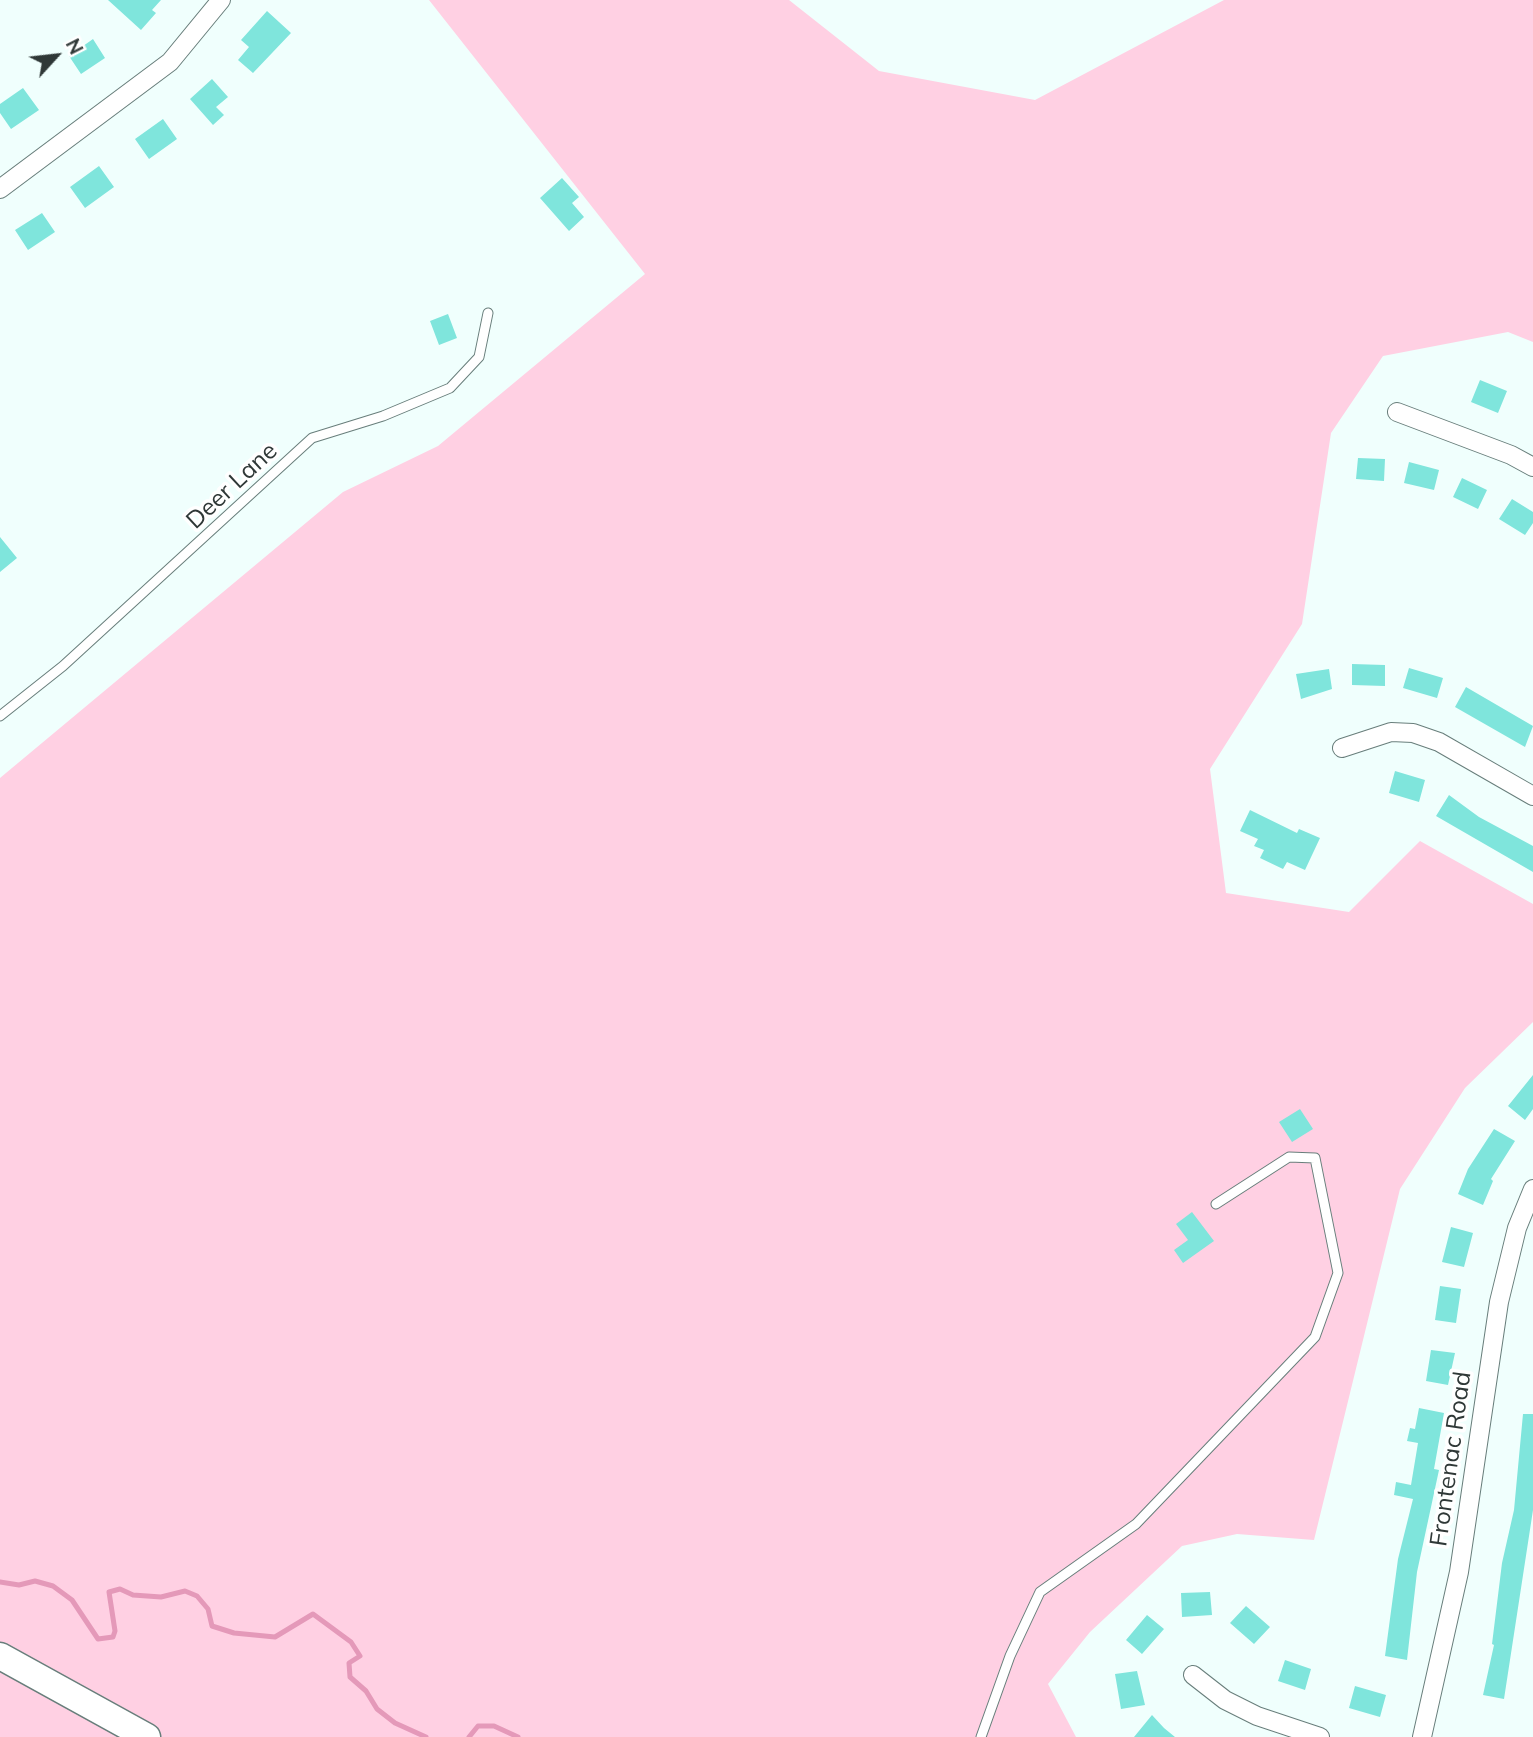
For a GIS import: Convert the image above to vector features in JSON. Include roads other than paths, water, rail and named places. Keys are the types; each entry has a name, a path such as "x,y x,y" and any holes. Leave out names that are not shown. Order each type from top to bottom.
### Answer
{"street":[{"path":"0,189 170,62 221,0"},
{"path":"1397,412 1511,455 1533,467"},
{"path":"1342,748 1391,732 1413,733 1439,742 1533,796"},
{"name":"Frontenac Road","path":"1422,1737 1432,1704 1459,1572 1499,1302 1517,1228 1533,1189"},
{"path":"0,1656 147,1737"},
{"path":"1193,1675 1225,1700 1257,1716 1320,1737"}],"lane":[{"name":"Deer Lane","path":"0,716 63,666 312,438 383,416 450,388 479,357 488,313"},
{"path":"981,1737 1010,1656 1040,1592 1136,1524 1315,1337 1338,1273 1315,1158 1289,1157 1216,1204"}],"waterway":[{"path":"0,1582 19,1585 35,1581 53,1586 72,1600 98,1639 113,1637 115,1631 109,1592 120,1589 133,1595 161,1597 185,1591 197,1596 208,1609 212,1626 234,1633 275,1637 313,1614 351,1642 360,1656 349,1663 350,1677 366,1691 377,1709 395,1723 426,1737"},
{"path":"469,1737 478,1726 494,1726 518,1737"}]}
